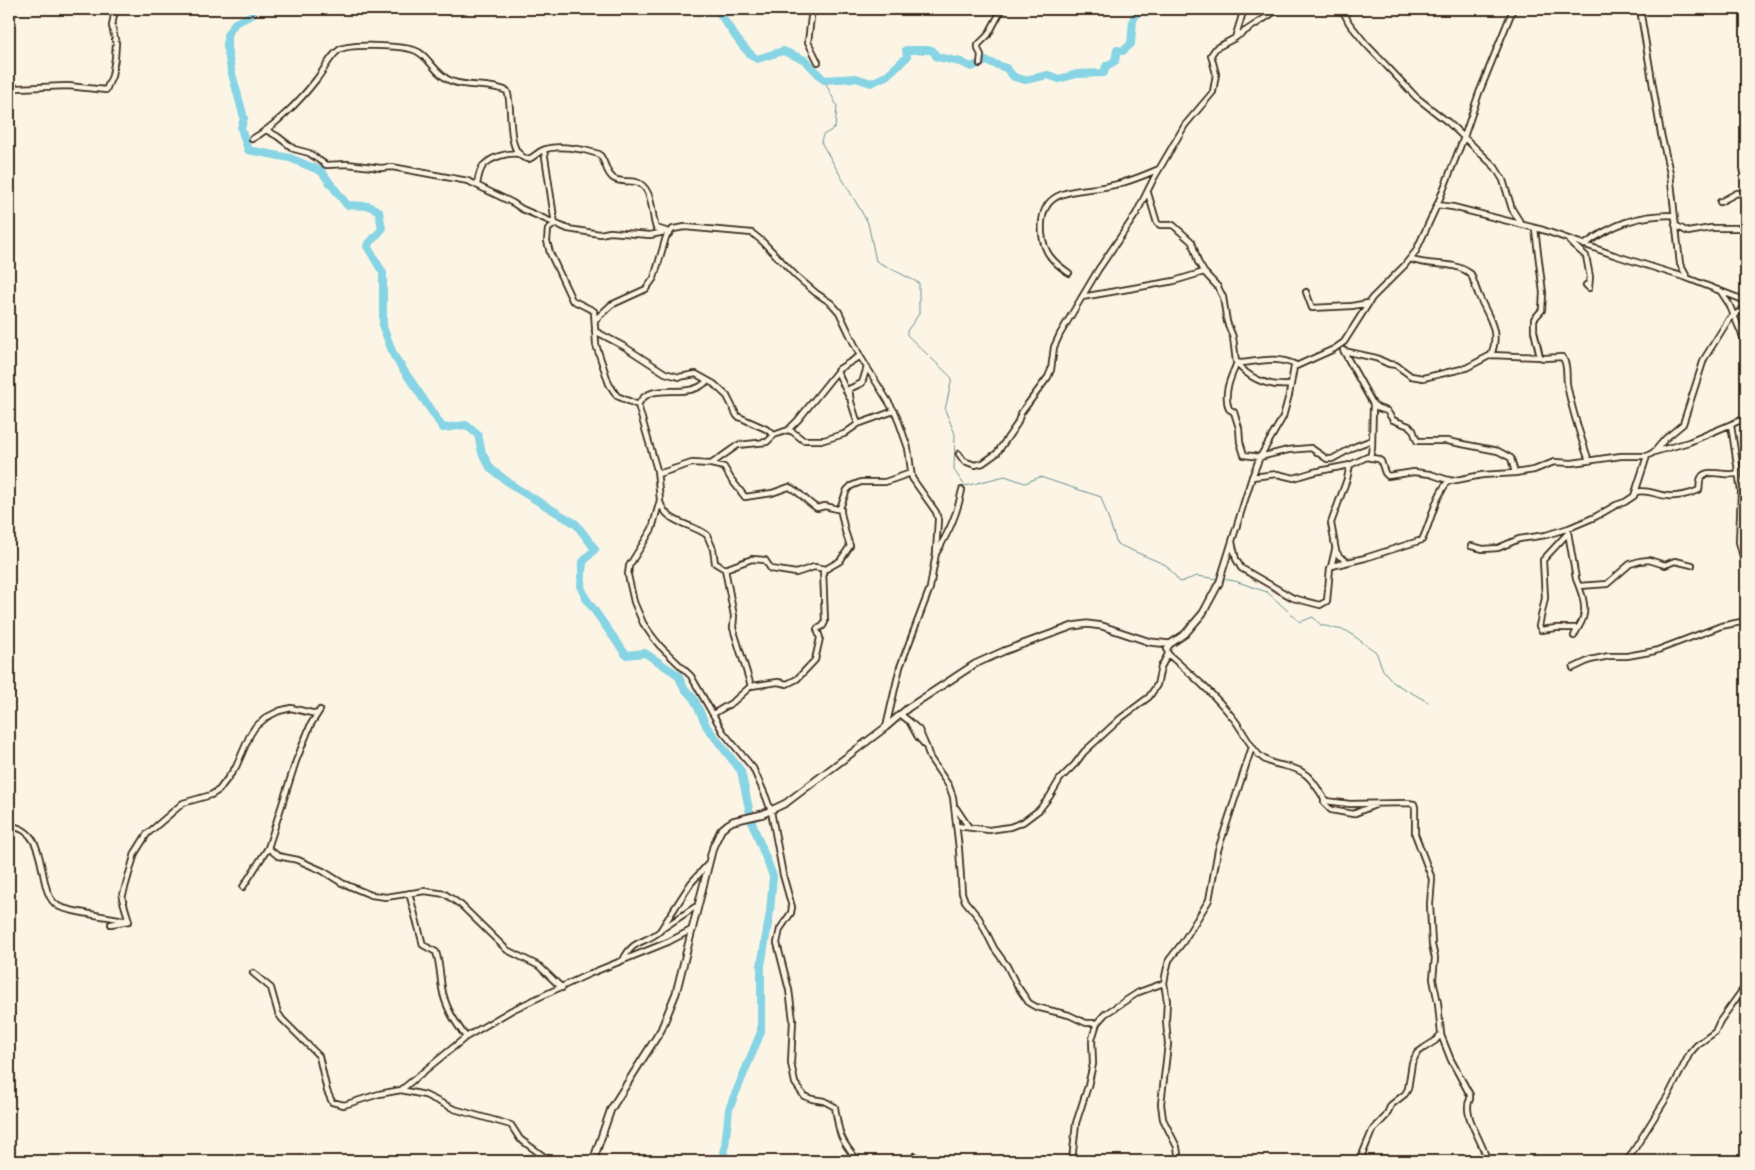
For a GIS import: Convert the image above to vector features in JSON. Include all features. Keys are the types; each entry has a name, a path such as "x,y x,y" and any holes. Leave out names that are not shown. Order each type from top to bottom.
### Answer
{"street":[{"path":"9,89 84,87 106,90 112,76 115,58 116,43 112,26 115,9"},
{"path":"812,9 808,42 818,62"},
{"path":"980,64 981,54 977,48 988,36 1002,9"},
{"path":"1235,38 1244,9"},
{"path":"959,454 964,461 975,465 983,463 997,453 1017,424 1021,413 1050,374 1054,347 1098,270 1136,214 1185,125 1213,92 1216,74 1211,57 1212,51 1279,9"},
{"path":"1342,9 1349,22 1375,54 1416,97 1450,123 1500,174 1512,209 1522,225"},
{"path":"957,826 989,830 1010,827 1023,822 1039,810 1060,779 1084,752 1121,718 1148,697 1157,685 1161,667 1168,654 1167,649 1170,644 1185,634 1203,613 1219,583 1252,477 1260,457 1283,417 1292,370 1296,365 1344,342 1368,303 1416,251 1437,205 1464,137 1479,92 1513,9"},
{"path":"1640,9 1661,134 1670,174 1680,264 1687,278"},
{"path":"252,139 282,117 314,82 339,50 353,46 398,47 418,52 435,70 449,80 460,84 491,87 507,91 510,103 511,134 520,154 525,159 529,159 544,150 569,148 599,154 610,175 615,180 636,182 644,188 650,200 655,226 667,232"},
{"path":"266,130 294,149 309,153 326,165 347,164 381,168 392,166 468,181 555,224 594,234 610,232 650,235 680,227 752,233 796,276 831,303 839,312 860,356 894,411 908,448 911,472 917,486 937,516 936,554 930,588 900,667 886,726"},
{"path":"544,150 555,224"},
{"path":"477,185 480,171 484,165 508,153 520,154"},
{"path":"1069,273 1053,262 1044,246 1043,215 1049,201 1061,194 1122,183 1161,169"},
{"path":"1148,193 1157,223 1160,225 1173,225 1190,240 1198,262 1204,272 1218,287 1223,297 1227,322 1233,337 1236,361 1251,377 1257,380 1269,382 1277,386 1290,385"},
{"path":"1720,202 1737,193 1746,195"},
{"path":"1437,205 1453,207 1522,225 1567,239 1687,278 1746,302"},
{"path":"1584,245 1605,230 1640,217 1673,214"},
{"path":"555,224 548,229 547,241 550,253 572,300 592,310 595,315 596,345 606,377 613,392 621,398 638,405"},
{"path":"1675,225 1688,232 1712,228 1746,228"},
{"path":"1535,229 1542,310 1534,319 1534,331 1540,357"},
{"path":"595,320 611,305 646,289 654,278 667,232"},
{"path":"1567,239 1586,256 1590,287 1586,285"},
{"path":"1410,259 1428,265 1448,264 1471,274 1479,296 1493,322 1493,355"},
{"path":"1671,273 1680,264"},
{"path":"1082,297 1174,281 1204,272"},
{"path":"1306,292 1312,308 1352,306 1368,303"},
{"path":"1721,292 1731,309 1731,317 1746,344"},
{"path":"1654,452 1665,438 1682,424 1701,365 1713,343 1731,317 1746,307"},
{"path":"595,331 625,347 665,373 678,376 696,374 714,384 724,393 737,416 766,429 774,435"},
{"path":"1339,346 1344,351 1373,404 1387,411 1394,420 1409,426 1417,441 1447,441 1498,451 1511,458 1514,473"},
{"path":"1344,351 1376,358 1396,366 1411,376 1423,378 1466,368 1493,355 1544,358 1562,357 1565,360 1566,382 1574,419 1589,461"},
{"path":"711,464 734,446 767,442 774,435 788,430 837,371 860,356"},
{"path":"1296,365 1282,359 1236,365 1228,387 1228,407 1234,412 1238,424 1243,454 1260,457 1288,450 1311,448 1332,459 1372,440"},
{"path":"851,402 849,389 862,383 867,367"},
{"path":"837,371 851,402 858,424"},
{"path":"707,381 701,387 688,390 652,392 642,398 638,405 658,474 662,507 672,518 707,535 713,549 714,563 725,569 756,559 766,560 771,569 786,572 801,572 814,567 823,570 840,561 850,546 841,510 846,492 851,486 864,481 885,482 911,472"},
{"path":"1370,458 1373,404"},
{"path":"788,430 803,440 819,441 839,436 858,424 894,411"},
{"path":"1252,477 1277,474 1294,478 1350,465 1364,458 1378,458 1388,476 1414,472 1430,474 1449,480 1514,473 1534,470 1554,462 1589,461 1621,456 1648,456 1654,452 1689,442 1746,418"},
{"path":"1731,425 1741,491 1740,546 1746,568"},
{"path":"1471,546 1483,549 1498,548 1520,539 1567,531 1616,505 1631,500 1636,492 1648,456"},
{"path":"658,474 692,463 711,464 724,467 745,497 772,493 789,487 800,493 806,501 817,508 825,506 841,510"},
{"path":"1348,562 1339,556 1336,550 1331,523 1348,479 1350,465"},
{"path":"1636,492 1642,491 1669,496 1680,495 1699,490 1701,478 1705,474 1732,475 1739,473"},
{"path":"1331,567 1366,558 1403,545 1420,542 1423,539 1436,500 1442,488 1449,480"},
{"path":"936,554 952,526 962,490"},
{"path":"660,500 652,529 629,566 630,588 637,611 652,636 691,676 712,714 727,737 752,768 762,785 771,811 782,875 792,906 791,913 780,930 777,943 789,990 793,1020 791,1063 795,1083 804,1096 824,1101 835,1107 839,1134 846,1148 858,1161"},
{"path":"1567,531 1576,580 1584,607 1583,618 1574,636"},
{"path":"1567,531 1543,560 1545,598 1539,626 1541,630 1578,628"},
{"path":"1232,541 1236,559 1241,568 1293,598 1320,605 1327,601 1331,567 1336,550"},
{"path":"1740,546 1746,544"},
{"path":"1579,586 1607,584 1630,564 1640,560 1649,560 1665,565 1675,561 1692,565"},
{"path":"725,569 734,616 733,628 752,686"},
{"path":"712,714 733,702 752,686 778,682 789,683 800,677 814,663 820,641 817,629 824,625 825,622 823,570"},
{"path":"1573,668 1590,660 1609,656 1627,656 1655,651 1721,626 1746,621"},
{"path":"593,1161 611,1110 661,1030 669,1012 678,985 715,841 721,830 733,821 771,811 798,794 900,714 976,664 1004,651 1072,626 1087,624 1102,626 1150,642 1170,644"},
{"path":"1168,654 1211,692 1242,729 1252,747 1260,756 1269,762 1303,773 1328,803 1408,803 1416,806 1415,834 1432,879 1430,904 1434,952 1433,979 1438,1003 1440,1034 1451,1060 1470,1095 1467,1112 1484,1147 1487,1161"},
{"path":"129,921 122,898 136,853 147,834 183,803 206,797 220,790 236,767 255,727 267,717 291,708 318,712 296,760 268,848 243,887"},
{"path":"900,714 919,730 930,758 948,786 960,816 968,826"},
{"path":"1179,1161 1177,1147 1164,1119 1161,1104 1168,1044 1167,1001 1164,983 1169,960 1183,942 1209,900 1218,850 1252,747"},
{"path":"953,797 960,859 960,888 964,901 979,918 994,948 1007,966 1016,984 1029,1003 1036,1007 1069,1015 1086,1023 1097,1023"},
{"path":"1324,799 1324,803 1331,810 1353,814 1377,804"},
{"path":"9,826 15,827 31,837 40,859 47,890 56,904 71,910 129,921"},
{"path":"268,848 278,856 298,860 342,884 371,895 386,896 426,891 445,894 461,905 507,950 539,966 562,988"},
{"path":"660,932 691,883 709,863"},
{"path":"409,893 423,945 435,951 440,965 444,997 454,1022 466,1037"},
{"path":"623,960 631,947 655,936 688,910 695,906 697,908"},
{"path":"111,924 129,921"},
{"path":"401,1090 466,1037 512,1010 589,974 668,942 693,929"},
{"path":"253,972 271,988 278,1013 320,1056 327,1091 332,1102 344,1105 379,1094 401,1090 425,1095 454,1109 511,1125 519,1138 550,1161"},
{"path":"1072,1161 1076,1123 1093,1064 1092,1039 1097,1023 1105,1014 1139,992 1164,983"},
{"path":"1627,1161 1669,1094 1690,1053 1697,1045 1715,1032 1720,1021 1746,985"},
{"path":"1357,1161 1362,1155 1372,1131 1386,1116 1391,1106 1408,1089 1412,1063 1417,1053 1438,1039 1440,1034"},
{"path":"909,1161 914,1156"}],"waterway":[{"path":"253,9 252,15 235,23 227,35 231,70 244,118 241,128 248,150 290,158 321,171 347,205 369,206 379,211 382,229 367,246 383,273 383,327 394,356 443,428 466,425 478,435 482,453 491,469 516,488 576,524 595,549 583,562 581,586 585,597 626,655 645,653 678,675 684,688 694,699 707,727 741,771 752,823 773,876 770,912 761,966 761,1032 729,1109 725,1161"},
{"path":"716,9 740,42 757,59 783,51 805,60 824,80 856,78 871,83 886,76 907,57 906,50 932,50 937,57 961,62 971,67 986,61 1006,68 1014,77 1025,80 1048,75 1059,79 1077,74 1104,73 1106,66 1115,61 1117,50 1123,51 1131,44 1133,20 1138,9"},
{"path":"824,80 837,106 835,128 823,135 821,142 868,223 876,261 919,283 919,314 907,331 907,335 952,378 945,410 955,434 954,470 965,486 1005,476 1025,483 1040,477 1101,497 1117,544 1166,565 1180,582 1197,576 1218,579"},
{"path":"1222,579 1235,581 1267,592 1300,622 1313,617 1321,625 1347,631 1376,652 1383,670 1394,683 1428,702"}]}
